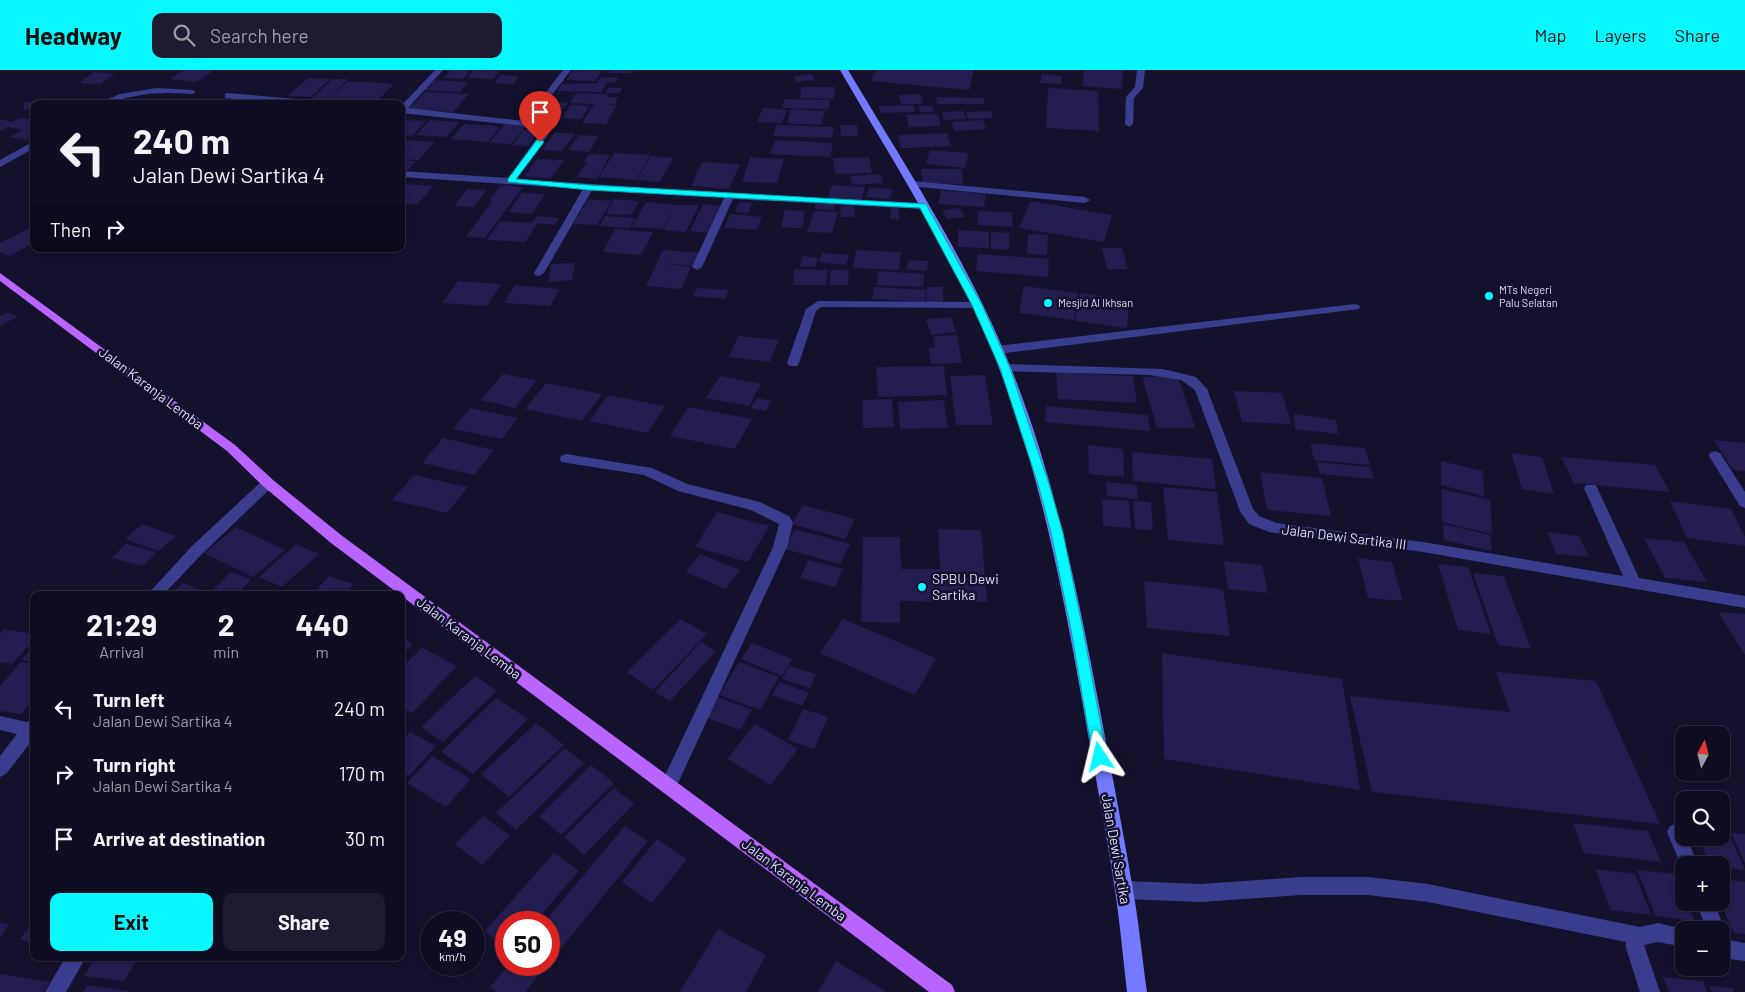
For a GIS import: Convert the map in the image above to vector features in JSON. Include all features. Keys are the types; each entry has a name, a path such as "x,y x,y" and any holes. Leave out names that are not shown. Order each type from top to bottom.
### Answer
{"main road":[{"name":"Jalan Dewi Sartika","path":"844,70 912,184 977,305 1005,368 1044,484 1057,533 1077,630 1124,890 1137,992"},
{"name":"Jalan Karanja Lemba","path":"0,276 231,448 268,483 336,539 945,992"}],"street":[{"path":"405,107 439,70"},
{"path":"527,122 568,70"},
{"path":"1129,124 1130,97 1140,88 1141,70"},
{"path":"110,100 145,90 192,92"},
{"path":"228,96 272,100"},
{"path":"405,110 548,125 550,127 511,181"},
{"path":"0,164 30,146"},
{"path":"405,174 730,196 923,206"},
{"path":"912,184 1085,200"},
{"path":"539,273 589,187"},
{"path":"697,267 730,196"},
{"path":"793,363 811,310 818,304 977,305"},
{"path":"997,350 1355,307"},
{"name":"Jalan Dewi Sartika III","path":"1005,368 1150,371 1167,373 1196,383 1202,389 1247,511 1254,520 1274,528 1424,547 1633,581 1745,602"},
{"path":"1715,456 1745,503"},
{"path":"566,459 647,471 683,488 755,506 784,520 786,523 780,547 668,786"},
{"path":"158,591 197,550 268,483"},
{"path":"1591,488 1633,581"},
{"path":"0,723 30,727"},
{"path":"0,768 30,728"},
{"path":"1124,890 1201,893 1301,886 1368,886 1454,898 1640,936 1653,933 1675,937"},
{"path":"1640,936 1635,941 1635,948 1650,992"},
{"path":"1730,949 1745,952"},
{"path":"55,992 73,962"}],"building":[{"path":"184,70 215,70 196,82 170,79"},
{"path":"450,70 470,70 463,79 444,78"},
{"path":"474,70 500,71 493,79 467,78"},
{"path":"573,70 601,71 595,81 566,80"},
{"path":"610,70 633,70 631,73 608,73"},
{"path":"876,70 974,70 969,90 871,81"},
{"path":"1084,70 1123,70 1122,89 1082,86"},
{"path":"94,72 115,74 100,84 79,83"},
{"path":"812,74 815,80 796,82 794,76"},
{"path":"1042,74 1062,76 1061,84 1040,83"},
{"path":"500,75 519,76 513,84 494,83"},
{"path":"601,77 618,78 616,83 607,82 602,92 558,91 562,84 597,83"},
{"path":"308,78 330,79 311,97 288,96"},
{"path":"333,79 348,79 327,100 311,99"},
{"path":"433,80 469,82 460,92 424,90"},
{"path":"347,82 394,84 378,100 327,100"},
{"path":"801,87 835,87 834,99 800,98"},
{"path":"608,88 622,88 620,93 605,93"},
{"path":"1048,88 1098,91 1099,131 1046,128"},
{"path":"424,92 469,94 453,112 408,109"},
{"path":"576,93 609,94 607,97 618,97 615,104 603,104 617,105 606,124 582,123 594,104 570,103"},
{"path":"921,94 923,104 901,104 899,95"},
{"path":"936,97 984,98 984,104 937,104"},
{"path":"784,99 830,100 829,109 782,108"},
{"path":"551,101 568,103 563,109 546,108"},
{"path":"30,102 30,109 24,110 23,103"},
{"path":"571,105 589,106 581,119 562,118"},
{"path":"914,105 915,112 881,113 879,106"},
{"path":"919,106 933,106 934,112 920,112"},
{"path":"763,108 788,110 781,123 757,122"},
{"path":"791,109 825,111 821,125 787,123"},
{"path":"548,110 564,111 554,123 537,121"},
{"path":"964,111 966,119 944,120 942,112"},
{"path":"991,111 993,118 968,119 966,112"},
{"path":"938,114 941,126 909,127 906,115"},
{"path":"20,118 30,119 30,138 26,140 10,137 23,130 8,127 0,131 0,119 12,122"},
{"path":"405,120 426,121 412,136 405,135"},
{"path":"430,120 460,122 446,137 416,135"},
{"path":"983,120 986,129 954,131 952,122"},
{"path":"464,124 500,127 488,142 451,139"},
{"path":"505,124 526,126 511,144 489,143"},
{"path":"776,125 834,127 832,138 773,136"},
{"path":"840,125 857,125 858,136 841,136"},
{"path":"523,130 538,131 528,146 513,145"},
{"path":"555,132 575,134 562,151 542,150"},
{"path":"947,133 951,146 901,148 898,135"},
{"path":"579,135 599,136 589,152 568,150"},
{"path":"775,140 833,143 830,157 770,154"},
{"path":"405,141 435,142 418,160 405,159"},
{"path":"930,150 968,153 965,168 926,164"},
{"path":"614,153 650,155 636,180 599,177"},
{"path":"589,154 610,155 597,179 577,177 587,162 584,162"},
{"path":"651,156 673,158 660,182 637,180"},
{"path":"750,157 784,159 777,183 742,182"},
{"path":"869,157 872,173 835,174 833,158"},
{"path":"537,159 564,160 551,178 524,177"},
{"path":"405,160 416,161 407,171 405,171"},
{"path":"702,162 740,164 729,189 691,186"},
{"path":"921,169 962,169 963,184 922,183"},
{"path":"881,174 883,183 852,185 850,176"},
{"path":"405,185 433,186 417,205 405,204"},
{"path":"501,185 523,187 485,238 466,237 492,201 489,201"},
{"path":"832,185 865,187 861,202 827,199"},
{"path":"869,188 893,189 890,199 866,197"},
{"path":"467,189 487,190 474,207 454,206"},
{"path":"941,190 986,194 984,207 938,204"},
{"path":"522,193 545,194 532,214 508,212"},
{"path":"588,199 612,201 597,225 573,224"},
{"path":"614,199 639,201 631,215 606,214"},
{"path":"1030,201 1112,215 1104,242 1019,228"},
{"path":"646,202 699,205 686,232 663,230 674,207 662,229 632,227"},
{"path":"739,202 752,203 748,213 735,212"},
{"path":"703,204 721,206 709,233 690,231"},
{"path":"815,204 835,204 834,210 815,209"},
{"path":"841,206 855,206 854,217 840,217"},
{"path":"891,207 899,207 899,219 890,219"},
{"path":"960,208 965,217 947,219 942,210"},
{"path":"785,210 805,211 802,228 781,227"},
{"path":"814,211 838,212 832,233 807,232"},
{"path":"978,211 1012,212 1013,227 978,225"},
{"path":"730,214 762,217 757,230 724,228"},
{"path":"537,216 559,218 555,225 538,223 525,242 487,240 500,221 532,223"},
{"path":"605,216 635,218 630,228 600,226"},
{"path":"30,228 30,245 9,256 0,252 0,243"},
{"path":"615,229 653,232 641,255 603,252"},
{"path":"958,230 989,232 989,248 958,247"},
{"path":"991,232 1009,233 1009,250 991,249"},
{"path":"1028,234 1048,235 1047,255 1027,254"},
{"path":"1102,248 1122,248 1128,269 1107,269"},
{"path":"663,250 702,253 696,266 659,263 691,267 681,289 646,286"},
{"path":"856,250 901,252 899,270 853,268"},
{"path":"822,253 849,255 846,265 819,262"},
{"path":"978,254 1049,259 1048,277 976,271"},
{"path":"803,256 818,258 815,267 800,266"},
{"path":"908,260 928,261 927,271 906,269"},
{"path":"575,263 572,280 548,282 551,264"},
{"path":"794,269 828,270 826,285 793,285"},
{"path":"831,270 849,270 848,285 829,285"},
{"path":"878,271 924,274 923,287 877,285"},
{"path":"458,281 501,284 487,306 442,303"},
{"path":"515,285 560,289 550,306 504,303"},
{"name":"Mesjid Al Ikhsan","path":"1024,286 1078,293 1074,320 1019,313"},
{"path":"874,287 926,290 925,302 872,299"},
{"path":"927,287 943,287 943,304 926,303"},
{"path":"697,288 729,290 725,299 693,296"},
{"path":"1080,293 1130,300 1127,328 1075,321"},
{"path":"9,312 17,317 0,326 0,316"},
{"path":"951,317 956,332 931,335 926,319"},
{"path":"957,335 962,363 931,364 928,348 935,347 933,336"},
{"path":"738,336 779,340 770,362 729,357"},
{"path":"944,366 947,395 878,397 876,367"},
{"path":"1056,372 1133,376 1137,403 1058,399"},
{"path":"503,374 537,380 515,408 480,400"},
{"path":"985,375 993,425 956,425 950,376"},
{"path":"720,376 761,384 749,406 706,398"},
{"path":"1142,377 1178,377 1195,428 1157,428"},
{"path":"546,383 602,394 582,421 525,409"},
{"path":"1234,391 1282,393 1291,424 1242,422"},
{"path":"608,395 665,406 648,433 589,421"},
{"path":"757,398 771,401 766,411 751,408"},
{"path":"892,399 894,427 863,428 863,400"},
{"path":"944,400 948,428 900,429 898,402"},
{"path":"1046,406 1148,415 1150,431 1045,422"},
{"path":"688,407 752,419 735,449 670,436"},
{"path":"470,408 518,418 502,439 453,429"},
{"path":"1294,414 1336,420 1338,434 1295,429"},
{"path":"443,438 494,450 474,475 422,463"},
{"path":"1714,440 1745,443 1745,471 1733,470"},
{"path":"1310,443 1365,448 1370,465 1314,460"},
{"path":"1088,445 1123,449 1124,477 1089,474"},
{"path":"1132,452 1212,459 1216,489 1133,481"},
{"path":"1511,453 1542,457 1554,494 1522,489"},
{"path":"1561,457 1655,465 1670,492 1574,483"},
{"path":"1441,461 1483,471 1484,496 1441,485"},
{"path":"1317,462 1370,467 1374,479 1320,474"},
{"path":"1260,472 1322,478 1331,516 1267,510"},
{"path":"414,475 468,487 447,513 392,500"},
{"path":"1106,482 1137,485 1138,499 1107,496"},
{"path":"1163,487 1217,492 1224,545 1168,540"},
{"path":"1442,489 1490,500 1492,534 1442,522"},
{"path":"1102,499 1129,501 1131,528 1103,526"},
{"path":"1133,501 1151,502 1153,530 1135,529"},
{"path":"1670,501 1731,509 1745,537 1745,546 1687,538"},
{"path":"803,505 855,519 845,539 792,524"},
{"path":"717,512 769,526 748,562 695,547"},
{"path":"142,524 176,536 159,551 125,539"},
{"path":"1443,524 1490,535 1492,551 1444,540"},
{"path":"236,527 285,550 253,577 204,553"},
{"path":"795,529 850,544 840,564 784,549"},
{"path":"938,529 981,530 987,602 900,601 900,623 861,622 863,537 900,537 901,569 940,569"},
{"path":"1547,532 1579,536 1589,557 1556,554"},
{"path":"1644,538 1684,542 1707,582 1665,578"},
{"path":"126,544 156,552 143,566 111,558"},
{"path":"296,544 319,554 282,587 259,577"},
{"path":"700,554 740,570 726,589 686,572"},
{"path":"1358,558 1392,562 1403,601 1368,598"},
{"path":"808,560 843,569 835,587 800,578"},
{"path":"1224,561 1262,565 1268,593 1228,589"},
{"path":"1438,564 1468,567 1491,634 1458,630"},
{"path":"231,572 251,580 240,591 212,591"},
{"path":"1473,573 1504,576 1531,649 1498,645"},
{"path":"329,576 354,584 348,591 316,591"},
{"path":"1144,581 1223,589 1230,636 1147,628"},
{"path":"183,583 202,591 174,591"},
{"path":"1718,612 1745,614 1745,655"},
{"path":"681,619 707,634 653,690 627,672"},
{"path":"843,619 936,658 915,695 820,653"},
{"path":"4,629 30,633 30,644 12,664 0,662 0,634"},
{"path":"405,640 413,644 405,651"},
{"path":"701,642 716,651 670,701 655,692"},
{"path":"752,643 792,659 782,676 741,659"},
{"path":"422,648 457,666 412,713 405,709 405,664"},
{"path":"30,650 30,661 21,660"},
{"path":"1162,653 1342,679 1360,790 1164,759"},
{"path":"21,662 30,663 30,704 21,714 0,711 0,686"},
{"path":"739,662 779,677 760,710 719,695"},
{"path":"789,666 816,674 810,688 782,679"},
{"path":"1496,672 1596,681 1660,824 1372,792 1350,696 1510,712"},
{"path":"475,676 497,691 443,742 421,727"},
{"path":"779,682 809,693 802,706 772,695"},
{"path":"715,696 752,710 740,730 703,716"},
{"path":"496,698 528,719 473,774 441,752"},
{"path":"803,709 828,717 814,749 788,740"},
{"path":"536,723 564,745 509,797 481,774"},
{"path":"755,724 798,749 771,785 727,759"},
{"path":"410,732 436,746 409,776 405,774 405,737"},
{"path":"565,748 584,763 516,830 496,813"},
{"path":"432,756 471,779 446,807 407,783"},
{"path":"591,765 614,783 561,835 539,816"},
{"path":"614,788 634,804 584,855 564,837"},
{"path":"483,816 510,836 482,865 455,844"},
{"path":"1573,823 1648,831 1661,862 1584,853"},
{"path":"625,826 648,841 560,949 560,911 553,911"},
{"path":"1731,833 1745,834 1745,863"},
{"path":"1730,836 1745,870 1730,868 1730,856 1707,856 1702,846 1730,846"},
{"path":"657,839 687,859 652,903 622,882"},
{"path":"554,853 579,871 544,911 503,911"},
{"path":"1595,869 1635,874 1651,915 1611,910"},
{"path":"1637,870 1675,874 1675,911 1691,911 1695,921 1656,916"},
{"path":"1730,880 1745,882 1745,934 1734,933 1724,911 1730,911"},
{"path":"495,920 495,939 485,931"},
{"path":"0,923 9,924 0,938"},
{"path":"30,925 30,941 20,940"},
{"path":"718,929 766,955 746,992 680,992"},
{"path":"93,961 136,961 124,981 84,976"},
{"path":"836,961 887,992 818,992"},
{"path":"0,974 50,982 43,992 0,992"},
{"path":"500,976 538,976 525,992 497,992 490,987"},
{"path":"1663,977 1703,981 1707,992 1669,992"},
{"path":"87,985 129,991 129,992 83,992"},
{"path":"1709,986 1733,988 1734,992 1712,992"}],"place":[{"name":"MTs Negeri Palu Selatan","path":"1489,296"},
{"name":"Mesjid Al Ikhsan","path":"1048,303"},
{"name":"SPBU Dewi Sartika","path":"922,587"}],"route":[{"path":"540,142 511,181 923,206 941,235 977,305 1005,368 1044,484 1057,533 1077,630 1100,757"}]}
